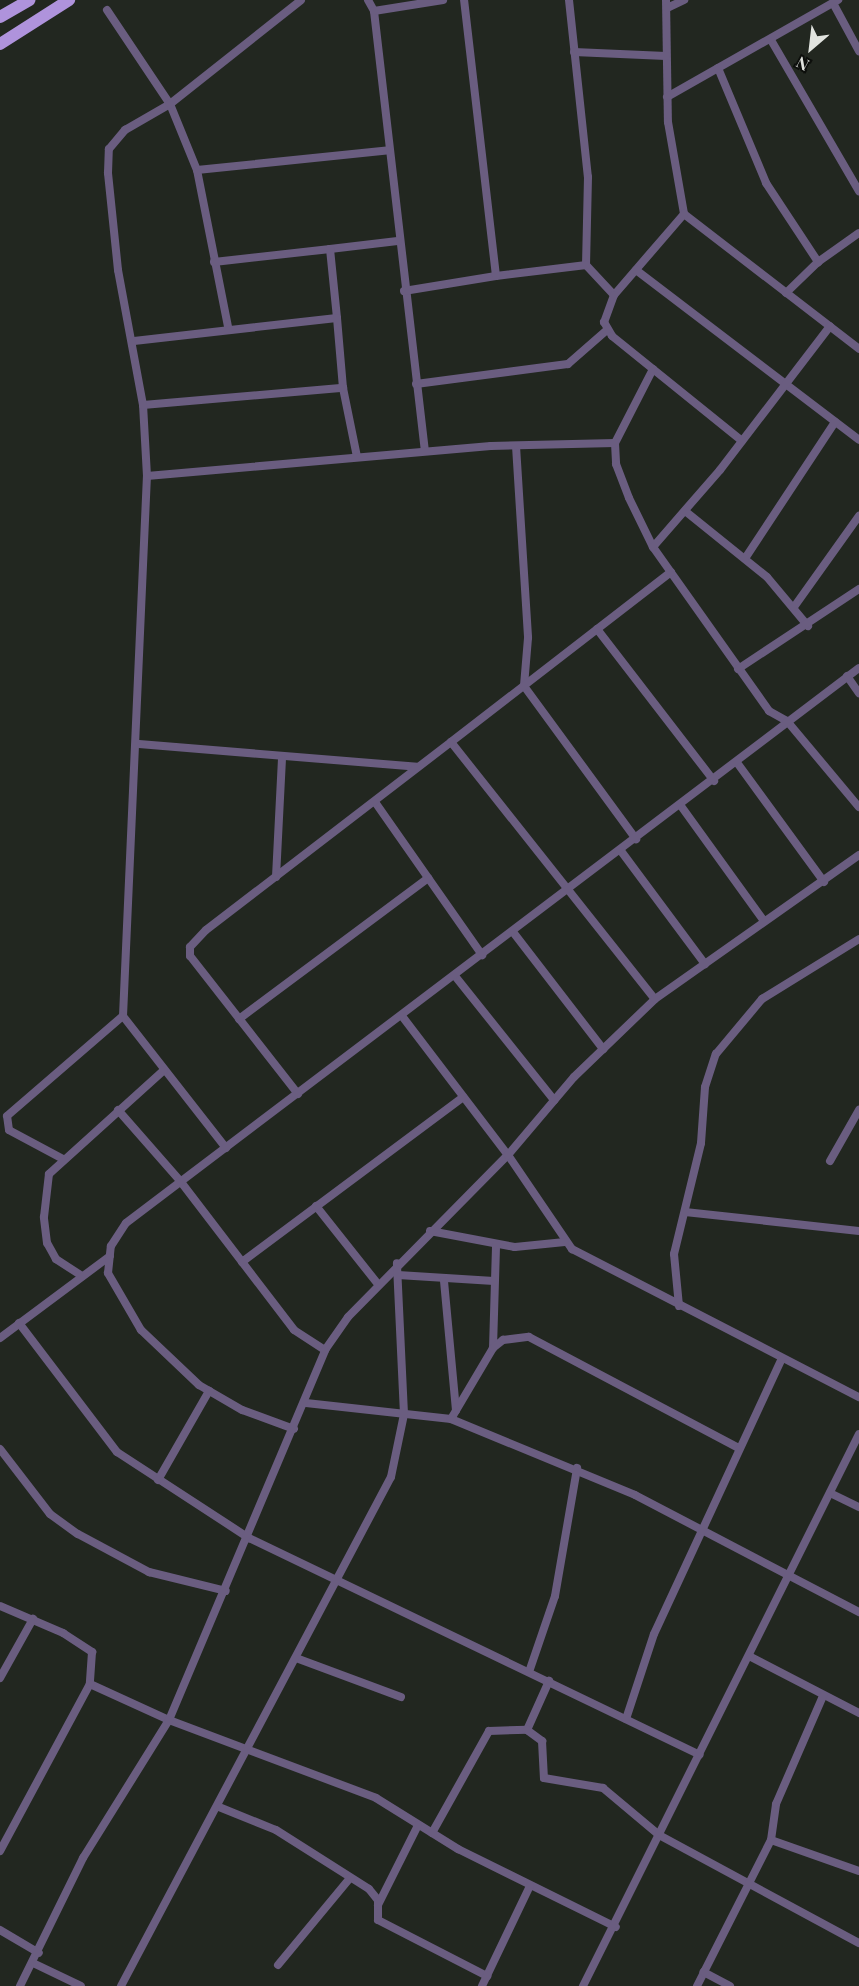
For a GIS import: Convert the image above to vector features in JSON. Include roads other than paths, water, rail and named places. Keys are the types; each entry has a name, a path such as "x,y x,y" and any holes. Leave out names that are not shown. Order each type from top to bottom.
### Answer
{"main road":[{"path":"0,17 29,0"},
{"path":"0,44 69,0"}],"street":[{"path":"225,1148 163,1071 123,1016 139,744 147,476 134,340 118,270 109,149 125,130 170,104 301,0"},
{"path":"368,0 374,11 398,241 425,452"},
{"path":"374,11 443,0"},
{"path":"464,0 496,276"},
{"path":"569,0 588,177 586,265 614,295"},
{"path":"684,0 666,4 667,97 677,194 684,214 859,349"},
{"path":"667,97 771,40 835,1 859,51"},
{"path":"107,10 170,104 197,170 228,327"},
{"path":"771,40 859,190"},
{"path":"574,52 666,56"},
{"path":"718,68 766,183 818,262"},
{"path":"197,170 389,150"},
{"path":"684,214 614,295 604,313 607,330 742,441"},
{"path":"786,293 818,262 859,233"},
{"path":"214,261 398,241"},
{"path":"330,249 343,388 357,457"},
{"path":"404,291 496,276 586,265"},
{"path":"636,270 859,440"},
{"path":"134,340 228,327 337,318"},
{"path":"653,547 742,441 830,326"},
{"path":"416,384 568,364 607,330"},
{"path":"851,343 859,335"},
{"path":"653,369 615,443 616,464 653,547 769,711 787,722 859,807"},
{"path":"142,405 343,388"},
{"path":"746,557 835,422"},
{"path":"147,476 425,452 615,443"},
{"path":"516,446 528,638 524,686 636,839"},
{"path":"685,511 746,557 794,607 808,626"},
{"path":"794,607 859,516"},
{"path":"297,1094 190,956 190,947 417,767 671,572"},
{"path":"738,669 808,626 859,589"},
{"path":"597,629 714,781"},
{"path":"294,1429 242,1410 209,1391 168,1359 141,1330 108,1273 111,1246 126,1223 738,764 787,722 859,668"},
{"path":"847,676 859,693"},
{"path":"451,742 655,999"},
{"path":"139,744 282,759 417,767"},
{"path":"276,877 282,759"},
{"path":"738,764 824,882"},
{"path":"375,802 482,955"},
{"path":"681,806 764,921"},
{"path":"621,851 705,964"},
{"path":"20,1986 39,1953 83,1858 169,1720 306,1403 325,1350 377,1283 508,1155 554,1100 655,999 764,921 824,882 859,855"},
{"path":"239,1019 429,878"},
{"path":"513,932 603,1049"},
{"path":"679,1306 673,1268 701,1143 705,1087 725,1039 762,999 859,939"},
{"path":"455,976 554,1100"},
{"path":"63,1159 9,1130 7,1116 123,1016"},
{"path":"402,1016 508,1155 565,1242 586,1259 859,1396"},
{"path":"82,1276 56,1259 47,1243 47,1182 63,1159 163,1071"},
{"path":"242,1262 463,1097"},
{"path":"118,1110 181,1182 294,1330 325,1350"},
{"path":"831,1161 859,1110"},
{"path":"316,1206 377,1283"},
{"path":"685,1212 859,1231"},
{"path":"430,1231 496,1245 565,1242"},
{"path":"494,1348 496,1245"},
{"path":"0,1338 110,1256"},
{"path":"121,1986 219,1807 391,1477 404,1414 397,1263"},
{"path":"398,1275 444,1281 494,1281"},
{"path":"444,1281 456,1411"},
{"path":"19,1323 102,1437 159,1480 249,1538 700,1755"},
{"path":"451,1419 494,1348 503,1340 529,1337 739,1448"},
{"path":"626,1719 654,1634 782,1358"},
{"path":"159,1480 209,1391"},
{"path":"306,1403 451,1419 577,1468 859,1612"},
{"path":"583,1986 616,1927 658,1835 859,1434"},
{"path":"0,1449 50,1514 78,1534 149,1572 226,1591"},
{"path":"530,1672 555,1596 577,1468"},
{"path":"830,1493 859,1507"},
{"path":"0,1606 33,1619 92,1652 90,1684 0,1851"},
{"path":"0,1678 33,1619"},
{"path":"749,1656 859,1713"},
{"path":"296,1658 401,1696"},
{"path":"527,1731 549,1681"},
{"path":"90,1684 169,1720 375,1798 432,1833 530,1886 616,1927"},
{"path":"697,1986 771,1840 776,1804 823,1696"},
{"path":"432,1833 489,1731 527,1731 542,1741 544,1778 603,1788 658,1835 859,1943"},
{"path":"219,1807 276,1830 376,1895 380,1922 487,1976"},
{"path":"377,1906 418,1825"},
{"path":"771,1840 859,1871"},
{"path":"278,1965 350,1878"},
{"path":"482,1986 530,1886"},
{"path":"0,1930 39,1953"},
{"path":"33,1963 81,1986"},
{"path":"704,1972 730,1986"}]}
